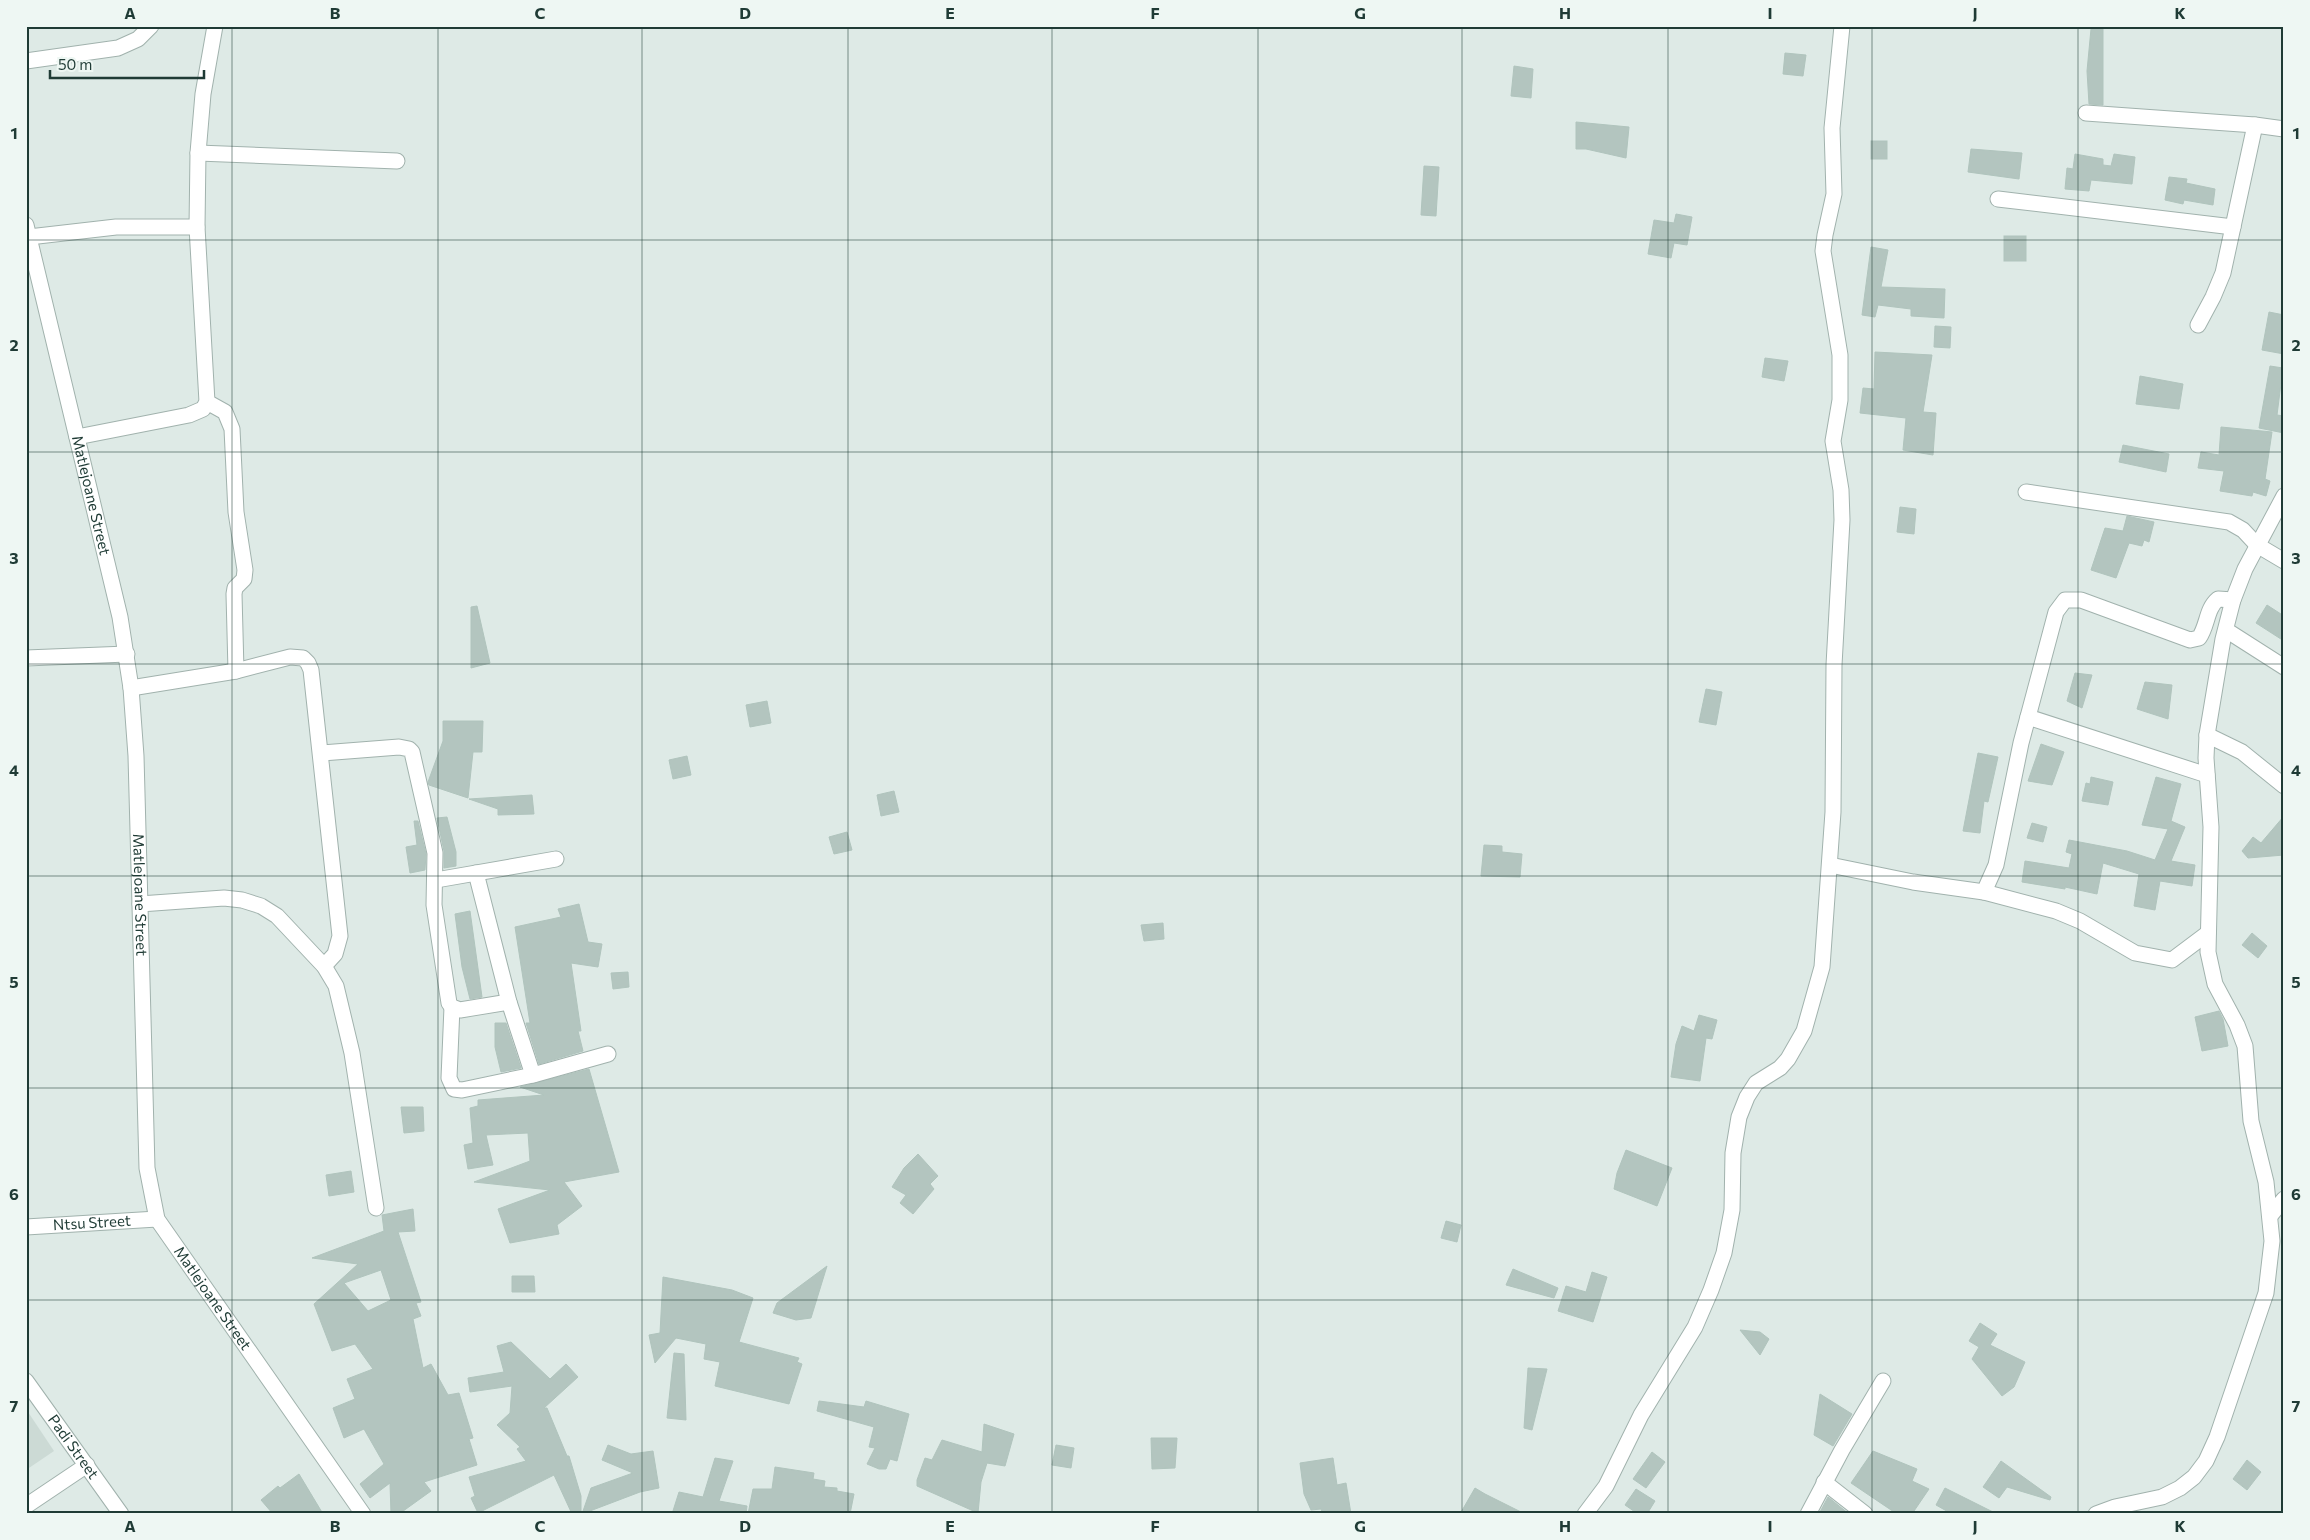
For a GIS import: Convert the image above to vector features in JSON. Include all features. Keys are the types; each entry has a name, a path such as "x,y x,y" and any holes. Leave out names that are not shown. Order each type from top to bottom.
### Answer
{"street":[{"path":"26,61 118,48 138,39 151,26"},
{"path":"77,437 189,415 203,409 207,402 196,227 198,153 203,94 216,26"},
{"path":"1585,1514 1606,1486 1637,1422 1695,1327 1711,1290 1724,1253 1732,1210 1733,1153 1739,1118 1747,1097 1756,1083 1780,1068 1788,1059 1804,1031 1817,987 1825,946 1833,812 1834,665 1842,520 1841,490 1833,442 1841,378 1840,355 1825,269 1824,251 1825,235 1834,194 1832,128 1842,26"},
{"path":"2086,114 2255,125 2284,129"},
{"path":"2198,325 2223,273 2255,125"},
{"path":"198,153 397,161"},
{"path":"1998,199 2233,227"},
{"path":"28,231 116,227 196,227"},
{"name":"Matlejoane Street","path":"28,231 120,617 127,654 131,688 140,904 147,1168 157,1219 362,1514"},
{"path":"207,402 225,412 232,429 236,512 245,570 244,580 235,588 234,594 236,671"},
{"path":"2026,492 2230,522 2243,530 2257,545 2284,561"},
{"path":"2096,1514 2115,1506 2162,1497 2180,1488 2194,1477 2206,1461 2220,1428 2266,1293 2272,1241 2270,1216 2266,1182 2251,1121 2245,1046 2237,1025 2215,984 2210,968 2208,933 2212,827 2207,775 2208,735 2233,600 2257,545 2284,496"},
{"path":"1984,892 1996,865 2028,717 2056,612 2065,600 2081,600 2190,640 2199,638 2204,631 2211,605 2218,599 2233,600"},
{"path":"2226,630 2284,667"},
{"path":"26,658 127,654"},
{"path":"131,688 236,671 290,658 303,658 308,663 311,670 322,753 340,936 335,954 324,966"},
{"path":"2028,717 2207,775"},
{"path":"2208,735 2242,752 2284,786"},
{"path":"322,753 399,747 409,749 412,752 435,853 436,880 434,905 448,996 452,1007 449,1078 452,1087 462,1090 534,1074 608,1054"},
{"path":"436,880 556,859"},
{"path":"1830,865 1912,882 1984,892 2056,911 2080,921 2135,954 2172,960 2208,933"},
{"path":"476,873 509,1002 534,1074"},
{"path":"140,904 224,898 242,900 261,906 277,916 324,966 336,986 350,1045 376,1208"},
{"path":"452,1007 460,1010 509,1002"},
{"path":"2270,1216 2284,1199"},
{"name":"Ntsu Street","path":"26,1227 157,1219"},
{"name":"Padi Street","path":"26,1381 121,1514"},
{"path":"1808,1514 1824,1482 1883,1381"},
{"path":"26,1506 87,1465"},
{"path":"1824,1482 1865,1514"}],"shaded area":[{"path":"26,1409 54,1451 26,1470"}],"building":[{"path":"2091,29 2103,29 2103,105 2089,104 2087,71"},
{"path":"1785,53 1806,55 1803,76 1783,74"},
{"path":"1514,66 1533,69 1531,98 1511,96"},
{"path":"1576,122 1629,127 1626,158 1586,149 1576,149"},
{"path":"1871,141 1887,141 1887,159 1871,159"},
{"path":"1971,149 2022,153 2019,179 1968,172"},
{"path":"2075,154 2103,159 2103,165 2111,166 2114,154 2135,157 2132,184 2091,180 2089,191 2065,189 2067,168 2073,169"},
{"path":"1424,166 1439,167 1436,216 1421,215"},
{"path":"2169,177 2187,179 2186,183 2215,189 2213,205 2184,200 2183,204 2165,200"},
{"path":"1676,214 1692,217 1687,245 1674,243 1671,258 1648,254 1654,220 1674,223"},
{"path":"2004,236 2026,236 2026,261 2004,261"},
{"path":"1871,247 1888,250 1881,287 1945,289 1944,318 1911,316 1911,309 1878,305 1875,317 1862,315"},
{"path":"2269,312 2284,315 2284,354 2262,350"},
{"path":"1935,326 1951,327 1950,348 1934,347"},
{"path":"1875,352 1932,355 1923,412 1936,413 1933,455 1903,450 1906,418 1860,413 1863,388 1874,389"},
{"path":"1765,358 1788,361 1784,381 1762,377"},
{"path":"2270,366 2283,368 2277,415 2284,416 2284,433 2259,428"},
{"path":"2140,376 2183,384 2179,409 2136,404"},
{"path":"2221,427 2272,432 2265,479 2270,481 2266,496 2253,492 2252,496 2220,491 2224,471 2198,468 2201,452 2219,455"},
{"path":"2123,445 2169,454 2166,472 2119,462"},
{"path":"1900,507 1916,509 1914,534 1897,532"},
{"path":"2127,516 2154,522 2149,542 2144,540 2142,546 2129,543 2116,578 2091,570 2105,528 2123,531"},
{"path":"2267,605 2284,616 2284,641 2256,623"},
{"path":"477,606 490,663 471,668 471,607"},
{"path":"2075,673 2092,675 2082,708 2067,701"},
{"path":"2145,682 2172,685 2168,719 2137,709"},
{"path":"1706,689 1722,692 1716,725 1699,722"},
{"path":"767,701 771,723 750,727 746,705"},
{"path":"443,721 483,721 482,752 473,752 468,798 429,785 428,782 443,741"},
{"path":"2041,744 2064,752 2052,785 2028,781"},
{"path":"1978,753 1998,757 1988,802 1984,801 1980,833 1963,831"},
{"path":"687,756 691,775 673,779 669,760"},
{"path":"2091,777 2113,782 2108,805 2082,801 2086,783 2090,784"},
{"path":"2156,777 2181,784 2171,821 2185,827 2171,861 2195,865 2192,886 2160,881 2155,910 2134,906 2139,874 2103,863 2097,894 2065,887 2065,889 2022,882 2025,861 2069,868 2072,854 2066,852 2069,840 2127,851 2155,860 2168,829 2142,825"},
{"path":"894,791 899,812 881,816 877,795"},
{"path":"532,795 534,814 498,815 498,809 469,799"},
{"path":"2284,816 2284,855 2248,858 2242,851 2253,837 2261,843"},
{"path":"447,817 456,852 456,866 444,868 444,851 437,818"},
{"path":"414,821 418,821 426,854 425,870 410,873 406,847 417,845"},
{"path":"2032,823 2047,827 2043,842 2027,838"},
{"path":"847,832 852,850 834,854 829,837"},
{"path":"1484,845 1502,846 1502,852 1522,854 1520,877 1481,876"},
{"path":"579,904 588,942 602,944 598,967 571,963 581,1031 578,1031 583,1051 539,1064 526,1023 530,1023 515,927 561,917 558,909"},
{"path":"470,911 482,997 470,999 462,967 455,914"},
{"path":"1163,923 1164,939 1144,941 1141,925"},
{"path":"2252,933 2267,946 2258,958 2242,945"},
{"path":"628,972 629,987 613,989 611,973"},
{"path":"2219,1011 2223,1019 2228,1046 2202,1051 2195,1017"},
{"path":"1699,1015 1717,1020 1712,1039 1706,1038 1700,1081 1671,1077 1676,1044 1682,1026 1694,1031"},
{"path":"495,1023 506,1023 521,1068 501,1072 495,1047"},
{"path":"589,1069 619,1172 564,1182 582,1206 557,1225 559,1234 510,1243 498,1209 550,1190 474,1182 530,1161 528,1133 486,1135 493,1165 468,1169 464,1145 473,1143 470,1108 478,1106 478,1100 544,1095 520,1087"},
{"path":"401,1107 423,1107 424,1131 404,1133"},
{"path":"1626,1150 1672,1168 1657,1206 1614,1189 1617,1173"},
{"path":"918,1154 938,1176 930,1184 934,1189 913,1214 900,1203 906,1195 892,1187 904,1168"},
{"path":"351,1171 354,1192 329,1196 326,1175"},
{"path":"413,1209 415,1231 398,1232 421,1302 416,1303 421,1316 413,1319 423,1368 431,1364 448,1395 459,1393 473,1438 469,1439 477,1465 424,1482 431,1491 399,1514 391,1514 390,1483 370,1498 360,1484 384,1464 364,1429 344,1438 333,1408 355,1399 347,1379 373,1369 355,1344 332,1351 314,1304 358,1264 312,1258 384,1231 382,1215","holes":["381,1270 391,1300 368,1311 344,1283"]},
{"path":"1446,1221 1461,1225 1457,1242 1441,1238"},
{"path":"827,1266 811,1318 796,1320 773,1313 777,1303"},
{"path":"1513,1269 1558,1288 1554,1298 1506,1285"},
{"path":"1592,1272 1607,1277 1593,1322 1558,1311 1566,1286 1586,1292"},
{"path":"512,1276 534,1276 535,1292 512,1292"},
{"path":"663,1277 732,1290 753,1298 739,1342 799,1358 797,1362 802,1364 789,1404 715,1386 720,1362 704,1359 706,1344 676,1338 655,1363 649,1335 660,1333"},
{"path":"1980,1323 1997,1334 1990,1345 2025,1362 2014,1387 2002,1396 1972,1359 1979,1347 1969,1341"},
{"path":"1740,1330 1760,1332 1769,1339 1760,1355"},
{"path":"511,1342 550,1379 566,1364 578,1377 544,1408 547,1408 567,1456 569,1456 581,1496 581,1514 572,1514 554,1475 478,1513 471,1498 475,1496 469,1477 526,1461 517,1449 520,1447 497,1425 510,1413 512,1386 470,1392 468,1378 504,1372 497,1346"},
{"path":"674,1353 684,1354 686,1420 667,1418"},
{"path":"1528,1368 1547,1369 1532,1430 1524,1428"},
{"path":"1820,1394 1852,1414 1833,1446 1814,1435"},
{"path":"819,1401 864,1407 866,1401 909,1414 897,1461 890,1459 886,1469 879,1469 867,1464 875,1448 869,1447 874,1427 817,1411"},
{"path":"984,1424 1014,1434 1005,1466 987,1463 981,1482 978,1513 917,1486 917,1480 925,1458 932,1460 942,1440 982,1452"},
{"path":"1151,1438 1177,1438 1175,1468 1152,1469"},
{"path":"608,1445 631,1454 653,1451 659,1488 640,1492 582,1514 591,1488 633,1473 602,1460"},
{"path":"1056,1445 1074,1448 1071,1468 1052,1465"},
{"path":"1873,1451 1917,1469 1912,1481 1929,1489 1912,1514 1897,1514 1851,1483"},
{"path":"1652,1452 1665,1462 1646,1488 1633,1479"},
{"path":"715,1458 733,1461 719,1501 747,1506 746,1514 672,1514 679,1492 703,1497"},
{"path":"1333,1458 1337,1485 1346,1483 1351,1514 1323,1514 1321,1509 1311,1510 1304,1494 1300,1463"},
{"path":"2247,1460 2261,1472 2247,1490 2233,1479"},
{"path":"2001,1461 2051,1497 2050,1500 2007,1487 1999,1498 1983,1487"},
{"path":"775,1467 814,1473 813,1479 825,1481 824,1487 837,1488 837,1491 854,1494 850,1514 748,1514 753,1489 772,1489"},
{"path":"299,1474 323,1514 273,1514 261,1500 278,1486 280,1488"},
{"path":"1475,1488 1485,1494 1525,1514 1460,1514"},
{"path":"1945,1488 1997,1514 1952,1514 1936,1505"},
{"path":"1636,1489 1655,1501 1647,1514 1638,1514 1625,1505"},
{"path":"1828,1497 1849,1514 1819,1514"}]}
